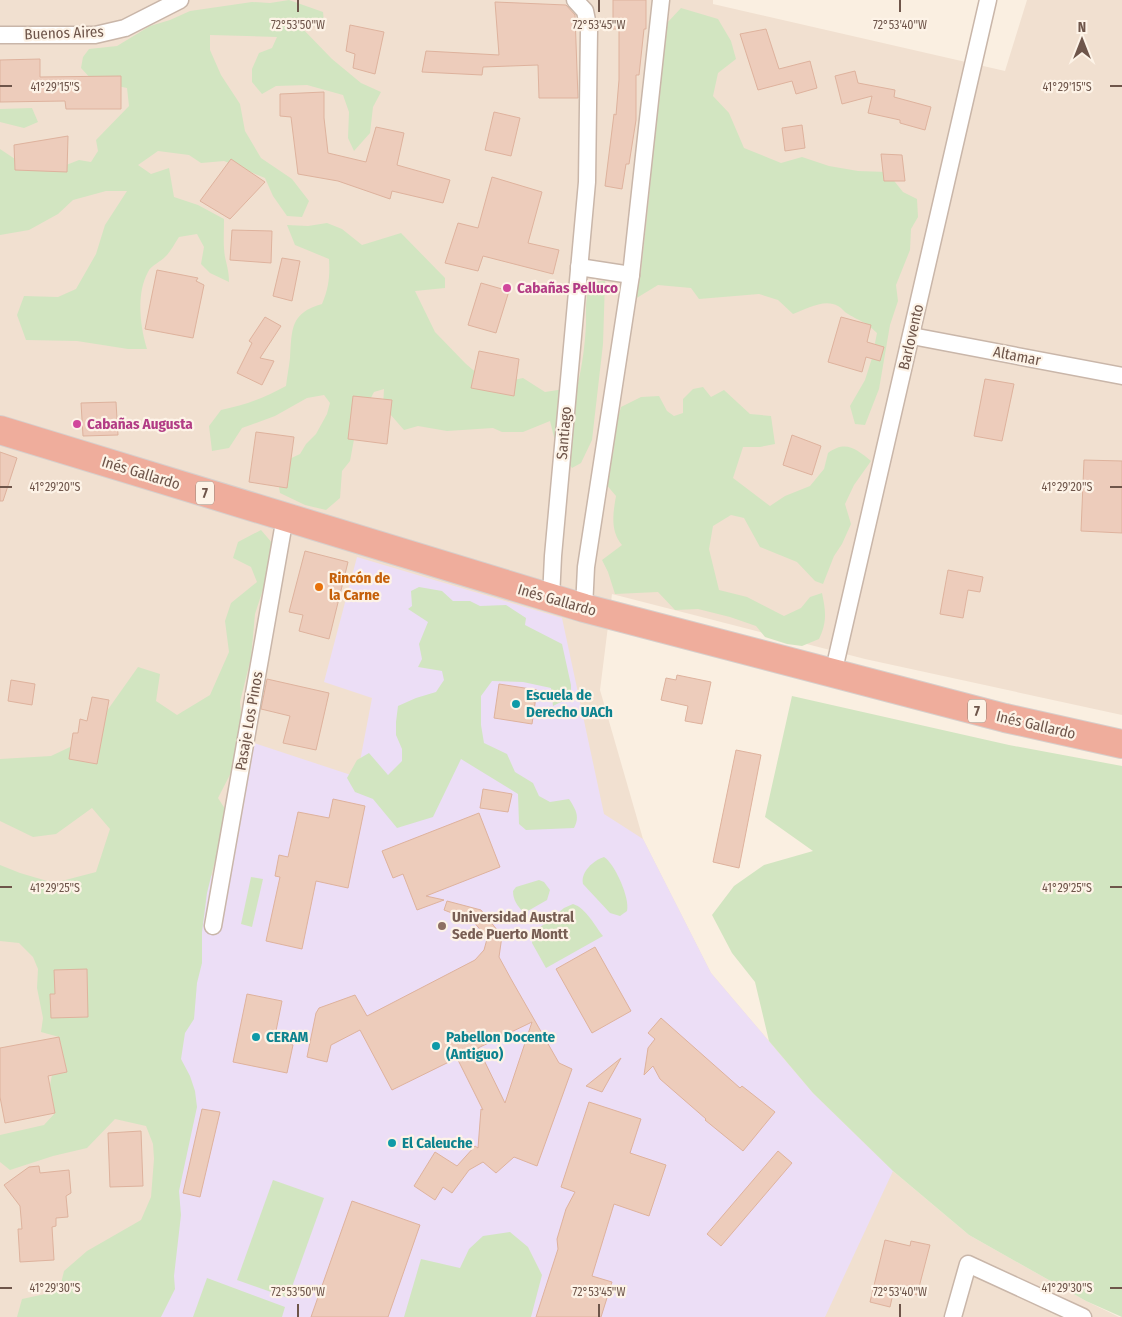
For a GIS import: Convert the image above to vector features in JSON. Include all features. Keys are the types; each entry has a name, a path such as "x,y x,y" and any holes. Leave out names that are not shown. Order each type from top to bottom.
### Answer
{"highway":[{"name":"Inés Gallardo","path":"0,430 584,608 1005,718 1122,744"}],"street":[{"name":"Buenos Aires","path":"0,35 95,34 124,28 161,5 180,0"},
{"name":"Santiago","path":"552,598 553,556 587,182 589,30 585,12 576,0"},
{"path":"584,608 586,567 631,275 661,0"},
{"name":"Barlovento","path":"833,674 988,0"},
{"path":"579,267 631,275"},
{"name":"Altamar","path":"912,336 1122,376"},
{"name":"Pasaje Los Pinos","path":"213,926 285,517"},
{"path":"953,1317 968,1264 1083,1317"}],"shaded area":[{"path":"0,0 713,0 713,4 1005,71 1027,0 1122,0 1122,715 865,659 612,594 600,690 643,839 711,973 813,1093 893,1171 969,1235 1086,1301 1119,1317 0,1317"},
{"name":"Universidad Austral Sede Puerto Montt","path":"357,557 562,618 604,814 643,839 711,973 813,1093 893,1171 825,1317 140,1317 204,874 229,879 254,743 357,777 372,698 324,682"}],"green space":[{"path":"289,0 323,12 324,22 300,26 332,59 361,83 381,92 373,107 370,133 354,151 348,138 349,112 343,95 307,85 276,86 262,94 252,82 252,69 259,53 272,48 277,37 210,35 210,50 221,75 240,104 245,131 261,158 292,179 309,201 302,217 287,216 273,196 265,178 224,161 201,163 189,155 158,151 138,165 151,174 169,168 174,197 198,205 224,219 224,248 229,282 210,273 201,264 204,247 197,234 179,237 168,254 149,270 144,281 140,310 147,349 128,349 77,341 26,340 17,315 24,296 58,297 76,289 96,254 105,225 127,191 106,191 73,200 58,214 29,230 0,235 0,149 27,167 61,167 79,160 91,162 98,151 96,140 129,106 127,88 93,81 81,68 83,57 89,49 117,46 150,26 190,11 252,2 270,3"},
{"path":"681,8 718,19 731,41 736,59 718,73 713,96 729,113 744,148 781,163 802,157 829,166 858,171 887,172 903,192 917,199 918,217 911,229 910,250 896,285 898,301 890,325 879,389 865,425 855,424 850,406 865,380 877,333 838,306 827,303 821,304 793,314 778,300 759,294 699,299 691,288 658,285 635,299 641,271 655,120 667,23"},
{"path":"32,108 38,122 24,128 0,122 0,109"},
{"path":"327,223 342,229 362,245 401,233 445,278 445,288 415,291 435,332 466,364 491,385 523,378 545,392 577,387 584,348 586,303 589,288 591,282 605,281 603,344 592,440 581,463 572,468 556,445 550,421 523,432 502,432 493,428 447,431 418,426 404,430 383,406 384,389 374,392 361,417 355,434 350,461 342,471 340,498 326,510 305,505 280,493 277,476 283,462 300,454 306,444 316,434 327,414 330,403 324,395 307,398 275,416 242,428 229,448 212,451 209,426 221,410 255,401 286,386 291,339 295,324 298,317 304,312 322,304 328,287 329,271 329,259 295,245 287,225 308,226"},
{"path":"703,387 711,397 724,390 750,414 771,416 775,444 760,447 743,447 733,478 770,506 785,496 810,486 824,469 828,453 834,449 840,447 851,448 871,461 854,485 845,504 851,524 834,556 823,584 815,581 797,562 760,547 744,518 731,515 713,526 709,549 719,590 747,597 784,616 801,608 810,597 822,593 825,617 819,639 802,646 787,644 765,637 756,626 730,617 698,609 675,610 658,592 615,594 602,560 622,545 614,528 613,515 616,496 605,483 607,468 614,450 613,436 621,407 641,397 659,396 667,411 674,416 683,413 683,399 693,389"},
{"path":"261,530 273,544 266,580 255,614 251,658 240,702 243,733 238,759 218,798 227,812 207,893 202,932 202,963 197,983 194,1019 185,1033 181,1059 195,1091 197,1107 179,1191 181,1215 174,1276 175,1289 161,1317 17,1317 22,1299 59,1291 64,1271 87,1251 141,1220 151,1197 154,1159 153,1144 146,1126 115,1119 87,1148 53,1156 10,1170 0,1162 0,1135 44,1125 55,1113 50,1085 52,1075 67,1072 59,1037 41,1032 43,1018 37,988 38,969 33,957 19,943 0,941 0,865 54,883 96,872 110,829 92,808 56,834 33,837 0,821 0,759 51,756 87,739 138,667 160,674 156,701 177,715 210,695 229,652 225,621 231,603 257,582 251,567 233,558 238,542"},
{"path":"419,587 442,591 453,601 470,601 480,606 506,605 526,618 525,625 562,644 571,685 571,697 553,706 551,688 523,682 492,681 481,696 481,725 484,743 507,754 515,772 533,783 539,796 550,802 569,799 576,813 577,820 574,828 526,830 519,824 518,794 461,759 433,817 397,828 373,799 355,792 347,778 357,760 369,753 388,775 402,761 402,749 396,735 398,706 436,692 444,680 442,671 418,667 422,659 419,644 428,622 408,609 412,606 411,591"},
{"path":"792,696 1009,745 1122,766 1122,1317 1086,1301 969,1235 893,1171 813,1093 769,1041 755,982 732,953 712,915 734,886 764,865 813,851 765,817"},
{"path":"604,857 613,867 624,890 627,911 620,916 610,913 583,884 584,875 589,867"},
{"path":"251,877 263,879 252,927 241,924"},
{"path":"539,880 544,882 550,890 547,900 523,912 516,902 513,891 516,887"},
{"path":"573,904 586,913 603,936 546,968 532,943 533,933 564,908"},
{"path":"273,1180 324,1198 288,1298 237,1280"},
{"path":"510,1232 528,1247 542,1275 531,1317 404,1317 421,1259 460,1268 469,1249 483,1236"},
{"path":"207,1278 285,1307 282,1317 193,1317"}],"building":[{"path":"613,0 646,0 646,29 644,29 639,75 636,75 636,120 629,164 626,164 622,189 605,186 614,114 616,115 619,80 619,29 613,29"},
{"path":"495,2 566,5 575,15 578,98 539,98 538,65 483,67 482,75 422,72 426,51 499,55"},
{"path":"350,25 384,32 375,74 353,68 355,54 346,51"},
{"path":"766,29 779,69 810,61 817,88 796,94 792,81 758,90 740,34"},
{"path":"40,59 40,77 121,76 121,109 66,109 65,101 0,102 0,60"},
{"path":"855,71 858,83 895,90 894,97 931,107 925,130 900,123 900,120 868,113 872,96 842,104 835,76"},
{"path":"324,92 324,118 328,153 366,162 376,127 404,133 397,165 450,180 443,203 392,191 390,199 338,181 298,174 291,117 280,116 280,94"},
{"path":"494,112 520,118 511,156 485,150"},
{"path":"802,125 805,148 785,151 782,128"},
{"path":"68,136 67,172 15,170 14,145"},
{"path":"881,154 902,155 905,181 884,181"},
{"path":"231,159 265,182 230,219 200,201"},
{"path":"492,177 542,192 528,243 559,250 553,274 483,256 478,271 445,263 458,223 478,228"},
{"path":"232,230 272,231 271,263 230,260"},
{"path":"282,258 300,261 292,301 273,296"},
{"path":"157,270 198,278 196,281 204,285 193,338 145,329"},
{"path":"481,283 509,291 496,333 468,325"},
{"path":"265,317 281,326 260,358 274,361 262,385 237,373 252,343 249,341"},
{"path":"841,317 871,325 867,342 884,347 880,361 866,357 862,372 828,362"},
{"path":"479,351 519,359 514,396 471,388"},
{"path":"985,379 1014,384 1002,441 974,436"},
{"path":"353,396 392,400 387,444 348,439"},
{"path":"116,402 118,435 83,436 81,403"},
{"path":"256,432 294,437 287,488 249,482"},
{"path":"792,435 821,446 812,475 783,465"},
{"path":"0,452 17,458 3,501 0,501"},
{"path":"1084,460 1122,461 1122,533 1081,531"},
{"name":"Rincón de la Carne","path":"305,551 348,562 329,639 299,631 303,615 289,612"},
{"path":"948,570 983,577 980,592 968,590 963,618 940,614"},
{"path":"677,675 711,682 702,724 685,721 688,706 661,700 666,678 676,680"},
{"path":"267,679 329,693 316,750 283,743 290,716 261,709"},
{"path":"11,680 35,684 32,705 8,701"},
{"name":"Escuela de Derecho UACh","path":"499,684 537,690 532,724 494,718"},
{"path":"92,697 109,700 97,764 69,759 73,733 78,733 80,719 87,721"},
{"path":"736,750 761,755 739,868 713,862"},
{"path":"483,789 512,794 508,812 480,808"},
{"path":"333,799 365,806 348,888 316,881 302,949 266,941 280,877 275,876 279,855 288,857 298,812 329,818"},
{"path":"479,813 500,867 426,896 444,900 417,910 403,874 393,878 382,851"},
{"path":"447,901 481,910 502,936 499,957 559,1063 572,1069 537,1166 514,1157 496,1173 483,1162 469,1170 452,1193 443,1187 435,1200 414,1186 435,1152 457,1166 475,1146 478,1148 481,1109 483,1110 457,1058 392,1090 360,1030 331,1045 327,1062 307,1057 316,1013 319,1008 355,995 367,1016 475,960 484,950 487,939 473,921 444,910","holes":["532,1022 505,1103 478,1048"]},
{"path":"595,947 631,1011 592,1033 556,969"},
{"path":"87,969 88,1017 51,1018 50,994 55,994 54,970"},
{"name":"CERAM","path":"247,994 282,1001 274,1041 293,1045 287,1073 233,1062"},
{"path":"661,1018 740,1088 742,1086 775,1112 743,1151 660,1079 653,1066 644,1075 648,1048 655,1039 648,1033"},
{"path":"59,1037 67,1072 48,1076 55,1113 5,1123 0,1097 0,1048"},
{"path":"621,1058 602,1092 586,1086"},
{"path":"589,1102 641,1119 630,1153 666,1165 649,1216 614,1204 592,1276 612,1282 601,1317 536,1317 558,1249 557,1239 566,1209 575,1192 561,1187"},
{"path":"202,1109 220,1112 200,1197 183,1193"},
{"path":"141,1131 143,1186 110,1187 108,1133"},
{"path":"778,1151 792,1163 721,1246 707,1234"},
{"path":"39,1166 40,1173 69,1170 71,1193 66,1196 68,1217 56,1218 56,1226 52,1227 54,1260 20,1262 18,1229 22,1229 20,1206 4,1185 29,1167"},
{"path":"352,1201 420,1225 388,1317 311,1317"},
{"path":"885,1240 910,1246 911,1241 930,1245 917,1295 894,1289 890,1307 870,1302"}],"place":[{"name":"Cabañas Pelluco","path":"507,288"},
{"name":"Cabañas Augusta","path":"77,424"},
{"name":"Rincón de la Carne","path":"319,587"},
{"name":"Escuela de Derecho UACh","path":"516,704"},
{"name":"Universidad Austral Sede Puerto Montt","path":"442,926"},
{"name":"CERAM","path":"256,1037"},
{"name":"Pabellon Docente (Antiguo)","path":"436,1046"},
{"name":"El Caleuche","path":"392,1143"}]}
